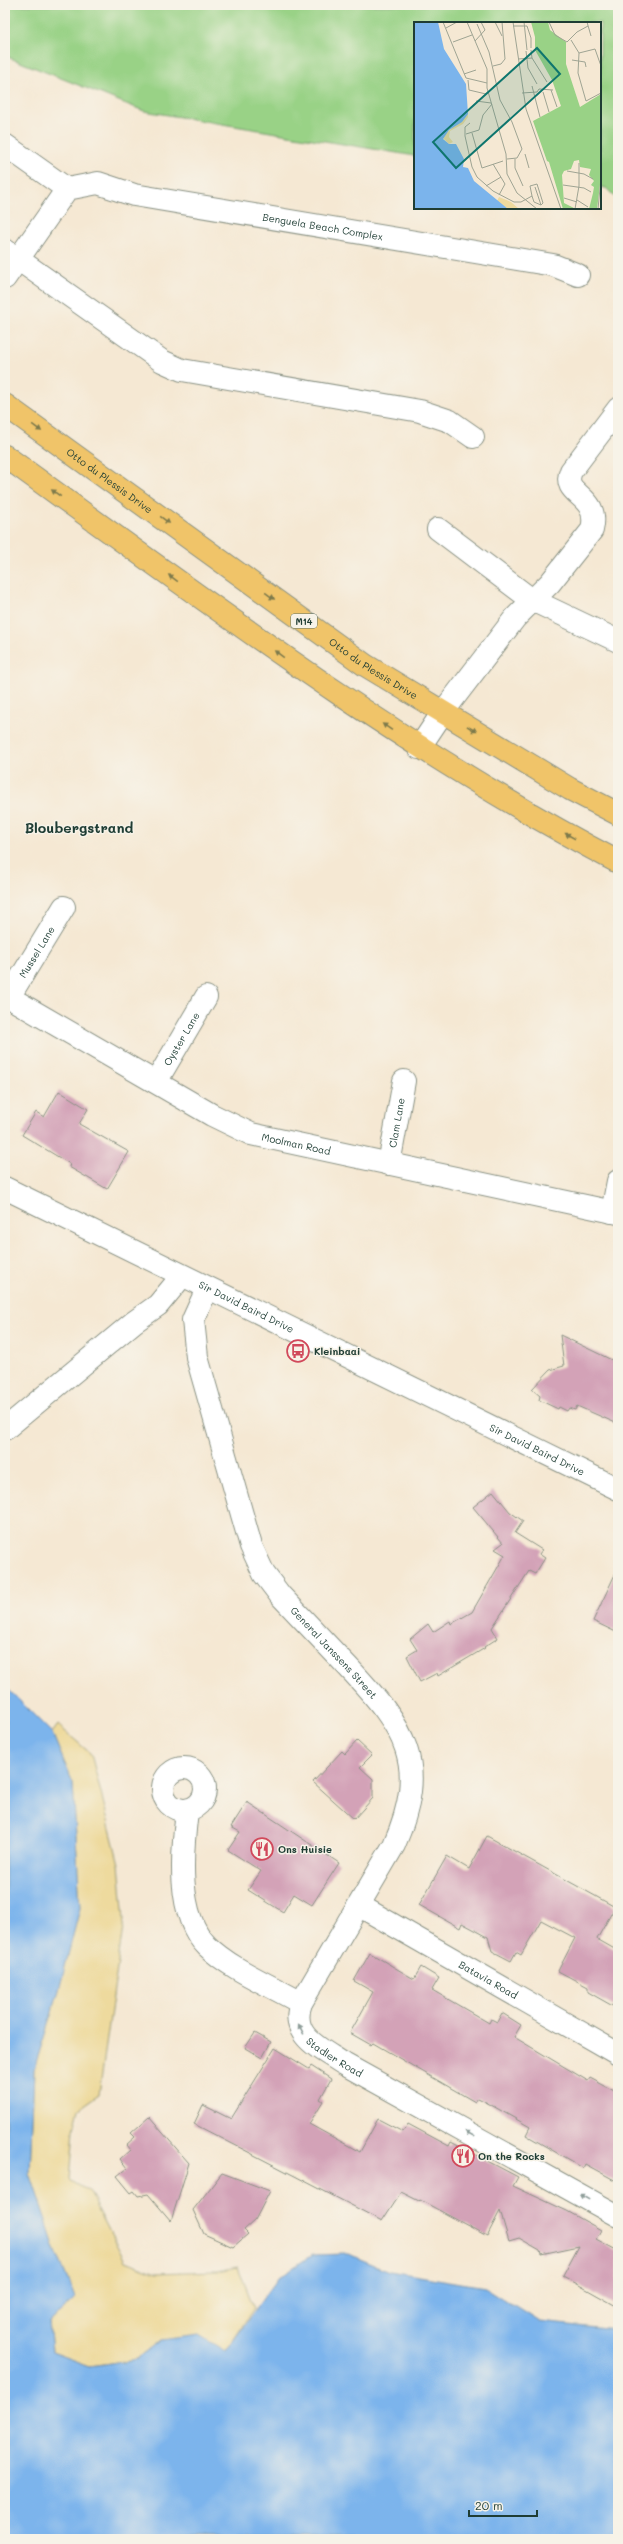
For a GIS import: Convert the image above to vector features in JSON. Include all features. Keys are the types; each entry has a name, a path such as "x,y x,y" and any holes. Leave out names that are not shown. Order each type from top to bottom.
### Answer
{"main road":[{"name":"Otto du Plessis Drive","path":"5,405 365,665 570,788 618,814"},
{"path":"5,456 286,660 419,748 618,862"}],"street":[{"path":"5,145 67,189 12,255 5,278"},
{"name":"Benguela Beach Complex","path":"67,189 98,183 134,195 553,265 578,275"},
{"path":"12,255 162,361 182,370 420,411 450,421 473,437"},
{"path":"419,748 443,712 516,618 550,583 592,530 594,520 593,512 587,501 569,485 567,479 571,471 618,409"},
{"path":"438,529 532,600 618,641"},
{"name":"Mussel Lane","path":"7,996 64,907"},
{"name":"Moolman Road","path":"7,996 212,1115 251,1134 615,1212"},
{"name":"Oyster Lane","path":"156,1082 206,997"},
{"name":"Clam Lane","path":"389,1164 404,1081"},
{"path":"615,1212 618,1181"},
{"name":"Sir David Baird Drive","path":"5,1188 618,1489"},
{"path":"5,1429 134,1322 158,1306 182,1276"},
{"name":"General Janssens Street","path":"208,1289 193,1320 197,1357 250,1546 264,1574 391,1716 405,1745 411,1774 410,1795 406,1817 394,1845 360,1906 301,2003"},
{"path":"187,1811 183,1843 183,1875 189,1915 196,1931 206,1945 221,1958 301,2003"},
{"name":"Batavia Road","path":"360,1906 618,2054"},
{"name":"Stadler Road","path":"301,2003 297,2015 299,2026 313,2044 354,2070 618,2216"}],"green space":[{"path":"5,5 618,5 618,200 606,188 601,187 601,22 414,22 414,156 144,111 5,56"}],"sand":[{"path":"58,1725 91,1754 119,1864 124,1920 99,2094 79,2108 74,2129 70,2180 89,2192 125,2261 156,2273 217,2271 238,2267 254,2308 225,2351 161,2340 137,2359 90,2366 52,2352 49,2322 75,2298 55,2248 30,2173 34,2069 59,1990 80,1908 73,1783 52,1733"}],"water":[{"path":"5,1686 52,1733 73,1783 80,1908 59,1990 34,2069 30,2173 55,2248 75,2298 49,2322 52,2352 90,2366 137,2359 161,2340 199,2335 225,2351 279,2277 312,2255 348,2254 389,2271 485,2287 540,2322 615,2330 618,2334 618,2539 5,2539"}],"building":[{"path":"59,1091 88,1109 79,1124 129,1152 107,1189 69,1167 70,1164 22,1135 36,1112 44,1117"},
{"path":"560,1335 618,1363 618,1424 577,1406 575,1410 569,1408 567,1411 559,1407 558,1409 539,1400 540,1396 532,1389 550,1370 564,1366"},
{"path":"493,1491 510,1512 523,1521 515,1533 542,1550 539,1554 545,1558 535,1574 529,1571 492,1628 498,1638 484,1647 485,1648 438,1676 437,1673 420,1682 407,1656 417,1650 410,1639 428,1624 433,1632 450,1621 451,1624 472,1612 505,1555 495,1549 503,1543 473,1507"},
{"path":"618,1568 618,1633 593,1621"},
{"path":"357,1741 372,1755 360,1767 373,1779 373,1798 354,1819 313,1782 342,1751 345,1754"},
{"path":"247,1802 339,1863 312,1905 294,1894 283,1912 248,1890 261,1871 228,1850 240,1832 231,1827"},
{"path":"487,1836 615,1907 597,1939 618,1951 618,2009 588,1992 588,1987 558,1971 575,1938 541,1920 521,1955 516,1952 511,1961 492,1951 488,1937 462,1923 460,1928 419,1905 447,1856 469,1869"},
{"path":"370,1953 414,1979 421,1967 439,1978 432,1990 489,2023 491,2019 497,2022 502,2013 521,2025 514,2037 588,2081 590,2078 618,2093 618,2182 585,2164 583,2168 526,2135 530,2127 484,2101 478,2098 475,2102 373,2043 371,2045 350,2033 373,1992 354,1981"},
{"path":"255,2033 271,2042 262,2058 245,2048"},
{"path":"275,2048 309,2069 311,2066 331,2079 320,2099 323,2101 309,2124 360,2152 378,2119 403,2132 408,2124 449,2146 451,2142 518,2177 513,2186 567,2211 601,2230 596,2239 618,2251 618,2307 563,2276 579,2246 541,2254 540,2250 519,2238 509,2241 500,2211 487,2236 420,2200 419,2201 401,2192 382,2221 194,2124 203,2105 231,2119"},
{"path":"149,2117 189,2163 171,2221 148,2194 138,2196 134,2191 131,2193 117,2176 127,2168 120,2159 130,2150 126,2145 135,2137 131,2133"},
{"path":"222,2173 270,2191 255,2220 244,2230 248,2234 233,2247 204,2234 193,2210"}],"place":[{"name":"Kleinbaai","path":"298,1351"},
{"name":"Ons Huisie","path":"262,1849"},
{"name":"On the Rocks","path":"463,2156"}],"district":[{"name":"Bloubergstrand","path":"79,827"}]}
